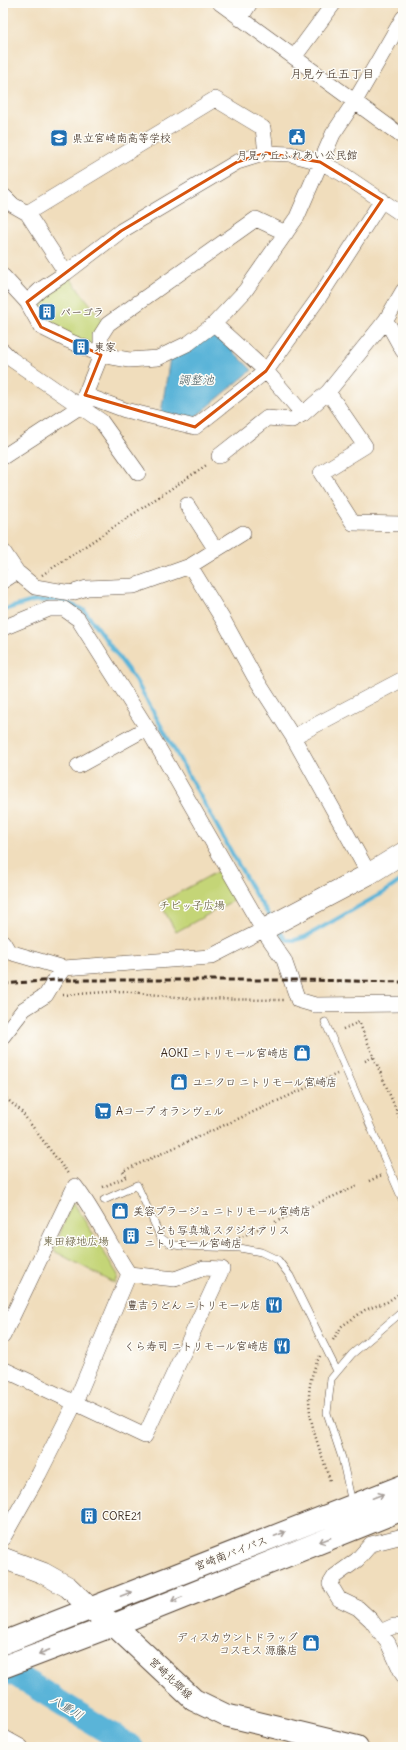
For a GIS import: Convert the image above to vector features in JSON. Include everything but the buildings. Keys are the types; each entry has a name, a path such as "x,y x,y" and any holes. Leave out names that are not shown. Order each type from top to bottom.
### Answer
{"main road":[{"name":"宮崎南バイパス","path":"3,1643 403,1486"},
{"name":"宮崎南バイパス","path":"3,1668 114,1625 366,1535 403,1509"},
{"name":"宮崎北郷線","path":"90,1608 114,1625 194,1700 225,1715 357,1747"}],"street":[{"path":"220,3 240,19 295,56 403,137"},
{"path":"240,19 250,3"},
{"path":"295,56 334,3"},
{"path":"3,276 26,302 41,326 67,340 101,355 129,360 158,358 189,343 214,324 245,291 297,217 333,134 355,101 403,18"},
{"path":"27,213 214,99 263,128 266,153"},
{"path":"26,302 40,290 66,273 121,231 237,162 266,153 290,154 320,162 341,173 403,215"},
{"path":"3,196 13,205 27,213 66,273"},
{"path":"286,233 256,219 108,324 101,336 101,355 85,395 125,410 195,427 266,372 320,296 382,200"},
{"path":"219,456 267,418 292,420 303,414 328,392 386,320 403,291"},
{"path":"386,320 403,351"},
{"path":"214,324 266,372 303,414"},
{"path":"3,351 12,359 101,420 138,473"},
{"path":"328,392 365,446 321,473 353,523 403,524"},
{"path":"3,457 81,406"},
{"path":"187,505 216,550"},
{"path":"3,628 67,601 88,588 134,586 190,566 243,534"},
{"path":"3,551 17,572 35,587 67,601 147,728 263,930 284,960 298,1000 315,1005 403,1004"},
{"path":"190,566 225,623 254,676 293,737 369,874"},
{"path":"3,580 17,572"},
{"path":"293,737 403,679"},
{"path":"78,766 147,728"},
{"path":"3,942 9,952 64,968 210,957 369,874 403,853"},
{"path":"3,1036 24,1009 46,996 64,968"},
{"path":"3,1336 75,1186 86,1201 113,1251 129,1274 175,1280 204,1268 222,1269 145,1436 3,1369"},
{"path":"3,1538 39,1474 75,1403 129,1274"},
{"path":"353,1506 366,1535 357,1560 335,1576 330,1584 339,1599 358,1608 371,1620 388,1644 403,1675"},
{"path":"366,1535 403,1536"},
{"path":"3,1558 43,1573 68,1587 90,1608"},
{"path":"380,1632 394,1626 403,1627"},
{"path":"3,1737 21,1747"},
{"path":"3,1746 11,1747"}],"lane":[{"path":"325,1022 403,1201"},
{"path":"104,1200 137,1184 161,1238 170,1244 181,1246 240,1248 261,1252 278,1260 290,1276 337,1371"},
{"path":"353,1506 342,1458 327,1413 331,1379 352,1354 403,1312"}],"path":[{"path":"30,583 219,456"},
{"path":"46,996 122,991 195,999 298,1000"},
{"path":"343,1029 359,1022 403,1126"},
{"path":"365,1061 374,1057"},
{"path":"128,1181 123,1171 337,1074"},
{"path":"3,1096 20,1110 40,1138 65,1168 75,1186"},
{"path":"369,1180 382,1175"},
{"path":"103,1187 126,1176"},
{"path":"275,1222 357,1186"},
{"path":"238,1238 266,1225"},
{"path":"330,1481 313,1424 308,1396 309,1382 314,1368 342,1326 365,1310 387,1302 403,1291"}],"highlighted area":[{"path":"266,153 320,162 382,200 266,371 195,427 85,395 101,355 41,327 27,302 121,231 237,162"}],"green space":[{"path":"69,277 104,322 99,329 91,350 40,321 31,306"},
{"name":"チビッ子広場","path":"218,871 234,900 176,932 160,903"},
{"name":"東田緑地広場","path":"72,1200 118,1275 116,1284 54,1251"}],"water":[{"name":"調整池","path":"214,332 252,370 193,419 161,413 170,358"}],"waterway":[{"path":"3,610 33,601 61,600 84,610 136,681 256,896 271,918"},
{"path":"278,929 286,940 295,940 305,937 386,891 403,879"},
{"name":"八重川","path":"3,1667 132,1747"}],"railway":[{"path":"3,984 55,980 301,980 403,982"}],"place":[{"name":"月見ヶ丘ふれあい公民館","path":"297,137"},
{"name":"県立宮崎南高等学校","path":"59,138"},
{"name":"パーゴラ","path":"47,312"},
{"name":"東家","path":"81,347"},
{"name":"AOKI ニトリモール宮崎店","path":"302,1053"},
{"name":"ユニクロ ニトリモール宮崎店","path":"179,1082"},
{"name":"Aコープ オランヴェル","path":"103,1111"},
{"name":"美容プラージュ ニトリモール宮崎店","path":"120,1211"},
{"name":"こども写真城 スタジオアリス ニトリモール宮崎店","path":"131,1236"},
{"name":"豊吉うどん ニトリモール店","path":"274,1305"},
{"name":"くら寿司 ニトリモール宮崎店","path":"282,1346"},
{"name":"CORE21","path":"89,1516"},
{"name":"ディスカウントドラッグ コスモス 源藤店","path":"311,1643"}],"district":[{"name":"月見ケ丘五丁目","path":"332,73"}]}
